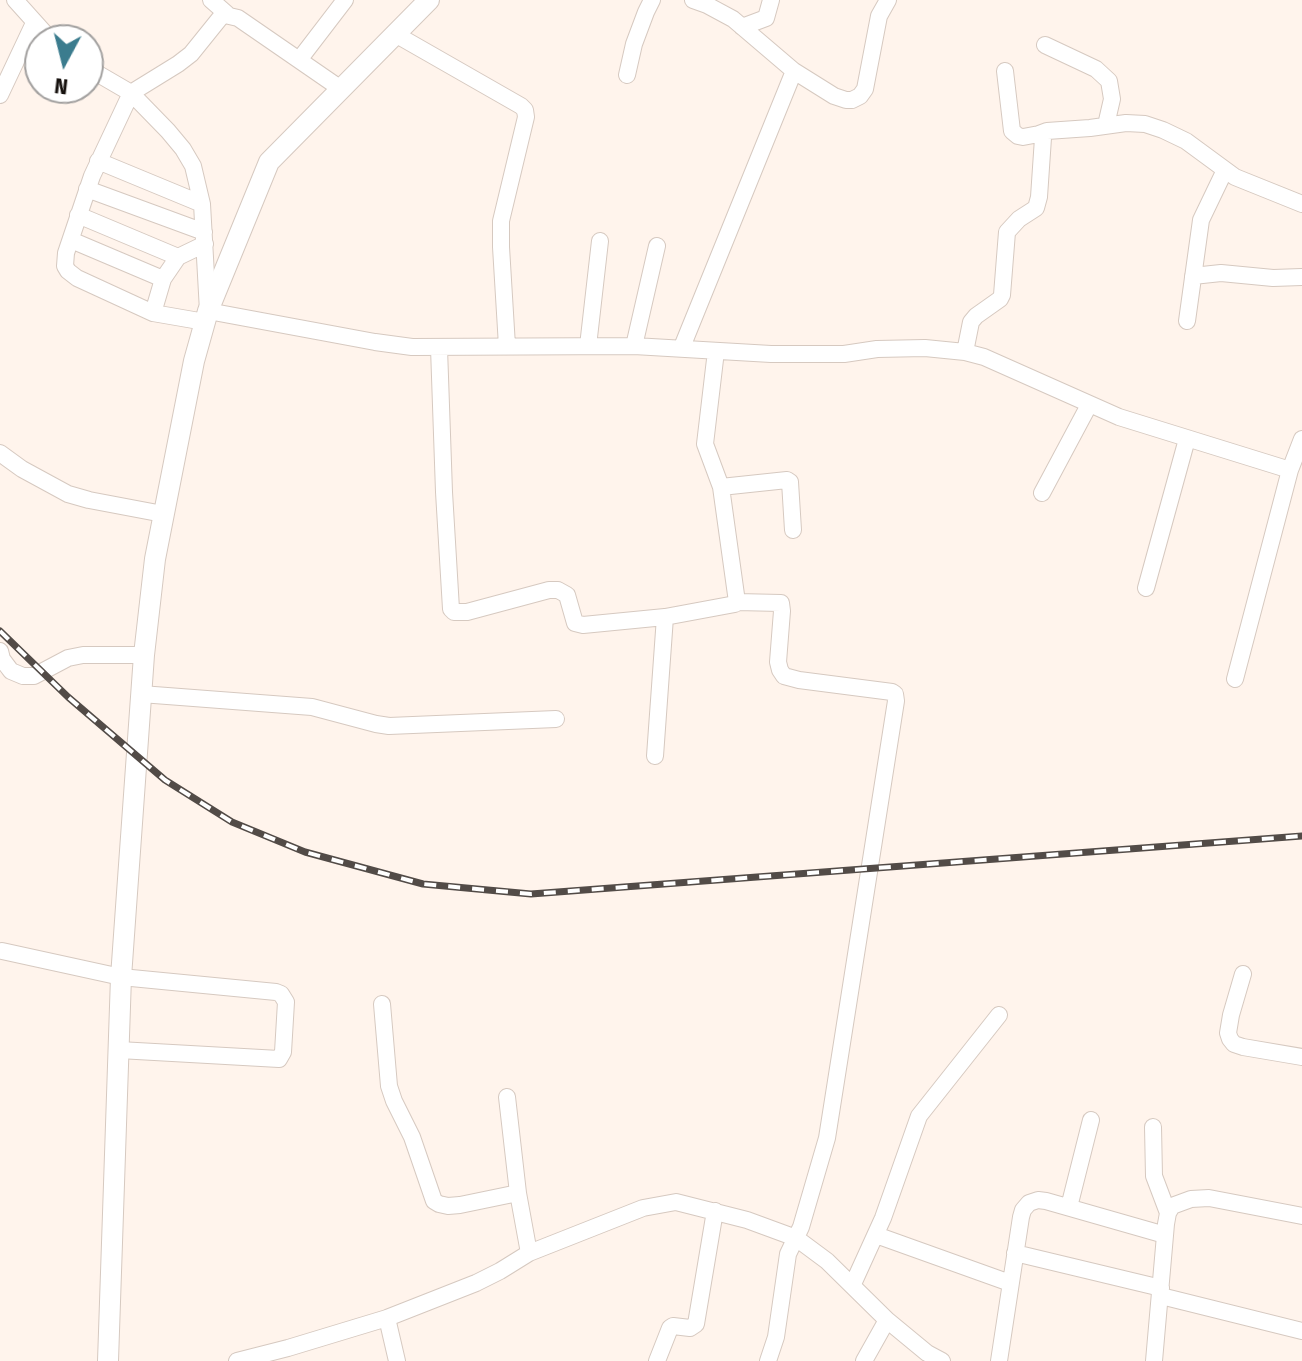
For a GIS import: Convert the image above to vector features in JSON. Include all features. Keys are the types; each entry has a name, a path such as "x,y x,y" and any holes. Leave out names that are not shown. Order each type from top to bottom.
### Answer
{"main road":[{"path":"108,1361 121,977 144,655 153,572 194,361 207,316 269,162 429,0"}],"street":[{"path":"0,95 34,23 15,0"},
{"path":"211,0 225,15"},
{"path":"299,60 345,0"},
{"path":"627,75 640,28 652,0"},
{"path":"693,0 733,19 794,71 840,99 852,100 865,89 879,16 888,0"},
{"path":"742,27 766,18 771,0"},
{"path":"341,89 238,18 225,15 220,18 191,54 131,93 87,189 64,261 68,271 153,313 207,316 403,346 634,346 847,354 877,349 925,348 965,352 984,357 1135,423 1290,470"},
{"path":"395,34 525,110 524,126 501,221 507,346"},
{"path":"1045,45 1096,69 1109,81 1112,99 1106,125"},
{"path":"682,347 794,71"},
{"path":"1005,71 1014,134 1023,137 1047,131 1145,124 1186,141 1235,177 1302,204"},
{"path":"104,77 131,93 168,131 193,166 202,204 207,316"},
{"path":"965,352 971,322 1002,295 1007,232 1036,208 1043,145 1039,134"},
{"path":"98,161 202,204"},
{"path":"1187,321 1201,220 1225,170"},
{"path":"87,189 204,238"},
{"path":"78,215 178,257"},
{"path":"153,313 163,279 178,257 204,238"},
{"path":"71,240 163,279"},
{"path":"588,346 600,241"},
{"path":"634,346 657,246"},
{"path":"1193,276 1221,273 1273,278 1302,277"},
{"path":"439,348 449,591 453,612 467,612 554,590 567,595 578,624 665,617 737,602 781,603 778,662 784,676 892,692 896,697 827,1138 801,1227 788,1254 776,1337 768,1361"},
{"path":"716,351 705,444 721,487 737,602"},
{"path":"1042,493 1089,405"},
{"path":"1146,588 1187,439"},
{"path":"1235,679 1290,470 1302,439"},
{"path":"0,454 62,492 163,514"},
{"path":"721,487 787,480 791,485 793,530"},
{"path":"655,756 665,617"},
{"path":"0,651 11,671 23,676 34,676 68,658 83,655 144,655"},
{"path":"141,694 312,707 389,726 556,719"},
{"path":"2,951 121,977 276,992 286,1002 283,1052 279,1059 119,1050"},
{"path":"1243,974 1231,1015 1230,1039 1243,1047 1302,1057"},
{"path":"382,1004 389,1086 412,1137 434,1201 460,1205 518,1193"},
{"path":"853,1284 876,1235 919,1116 999,1015"},
{"path":"507,1097 518,1193 529,1253"},
{"path":"1069,1207 1091,1120"},
{"path":"1153,1127 1154,1176 1168,1213"},
{"path":"1154,1361 1165,1235 1172,1206 1201,1198 1228,1200 1302,1216"},
{"path":"999,1361 1023,1210 1029,1203 1038,1200 1069,1207 1165,1235"},
{"path":"237,1361 387,1318 476,1283 529,1253 643,1208 682,1203 796,1238 853,1284 887,1320 927,1353 942,1361"},
{"path":"657,1361 670,1328 690,1328 696,1324 715,1211"},
{"path":"876,1235 1010,1283"},
{"path":"1015,1253 1302,1331"},
{"path":"387,1318 397,1361"},
{"path":"864,1361 887,1320"}],"railway":[{"path":"0,631 68,697 165,780 232,822 305,852 423,884 531,894 1302,836"}]}
